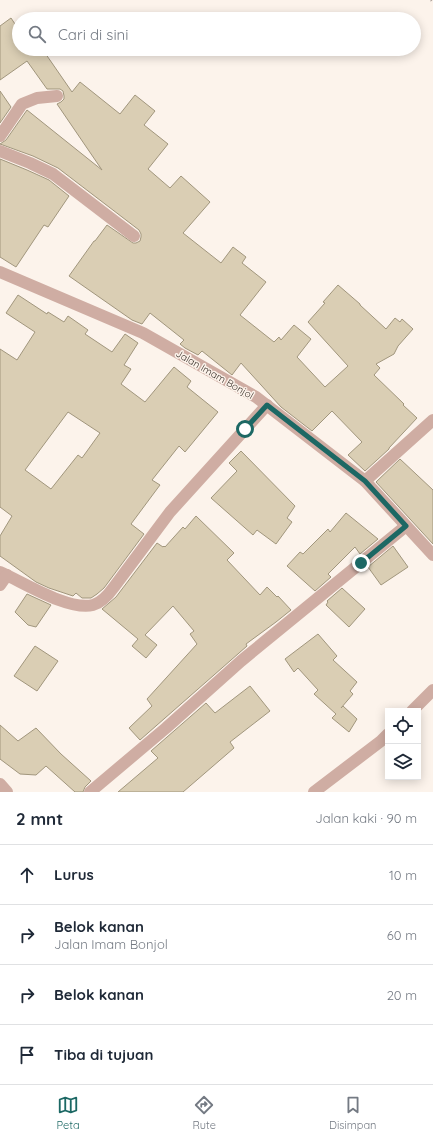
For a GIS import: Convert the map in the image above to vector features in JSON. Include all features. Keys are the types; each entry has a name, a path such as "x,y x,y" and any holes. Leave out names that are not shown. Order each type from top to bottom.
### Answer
{"street":[{"path":"0,136 22,104 37,98 57,96"},
{"path":"0,151 53,174 134,236"},
{"name":"Jalan Imam Bonjol","path":"0,272 143,333 256,397 365,481 433,555"},
{"path":"0,585 4,573 64,602 80,605 94,605 114,588 170,512 267,405"},
{"path":"365,481 433,420"},
{"path":"90,792 242,661 406,526"},
{"path":"415,708 433,690"},
{"path":"314,792 385,737"},
{"path":"0,784 7,792"}],"building":[{"path":"11,18 12,20 12,56 47,56 72,92 80,82 120,114 135,95 155,111 144,125 168,144 148,169 170,188 181,176 210,202 183,233 221,263 233,247 246,257 242,263 266,282 240,315 274,342 279,337 281,340 294,325 311,339 297,357 325,387 348,366 308,322 325,303 323,302 338,285 386,329 395,318 400,322 402,319 413,329 398,346 394,354 376,364 380,368 374,375 417,418 389,449 365,471 348,455 362,442 332,411 312,431 281,407 241,363 232,375 202,351 198,355 185,348 180,344 184,340 150,313 142,324 132,320 69,276 107,225 133,243 140,241 141,234 139,230 58,168 33,156 0,144 6,140 27,110 102,170 57,104 64,99 63,91 60,89 47,89 27,61 0,80 0,26"},
{"path":"0,91 11,107 0,123"},
{"path":"0,159 49,180 69,196 48,227 44,225 16,267 0,257"},
{"path":"18,295 47,314 48,312 64,322 68,316 88,330 85,334 112,352 125,334 138,343 124,365 131,369 121,384 145,402 174,367 191,381 187,387 218,412 185,452 179,446 152,480 160,485 131,524 144,534 104,588 91,598 82,598 76,593 73,596 36,582 0,556 0,536 12,516 0,507 0,349 17,360 35,332 6,313","holes":["68,412 100,433 82,458 78,455 51,489 25,470"]},
{"path":"241,451 295,506 287,518 292,522 276,544 257,530 253,535 211,498 237,471 229,463"},
{"path":"400,459 433,490 433,544 376,482"},
{"path":"346,513 378,539 360,554 355,547 328,574 331,577 315,591 287,566 300,552 303,554 328,529 330,532"},
{"path":"196,516 234,553 227,560 260,595 267,587 291,610 246,644 247,646 140,740 129,728 152,706 147,699 197,644 190,634 194,631 173,606 145,635 157,645 146,658 132,646 138,639 102,609 116,597 157,543 165,547 183,527 185,529"},
{"path":"393,546 408,567 381,585 368,567"},
{"path":"342,588 365,609 349,627 326,605 328,602 327,601"},
{"path":"27,594 51,605 36,627 28,625 15,612"},
{"path":"318,634 337,656 333,660 357,682 350,691 353,694 341,708 343,706 357,719 349,732 332,718 336,714 314,694 318,690 298,668 294,672 285,659"},
{"path":"35,646 58,661 37,691 14,676"},
{"path":"250,686 270,711 230,742 234,748 183,792 118,792 158,758 151,751 206,703 215,713"},
{"path":"0,725 18,741 36,728 61,754 91,781 85,787 83,792 75,792 46,766 36,775 20,774 0,759"}],"route":[{"path":"245,429 267,405 365,481 406,526 361,563"}]}
